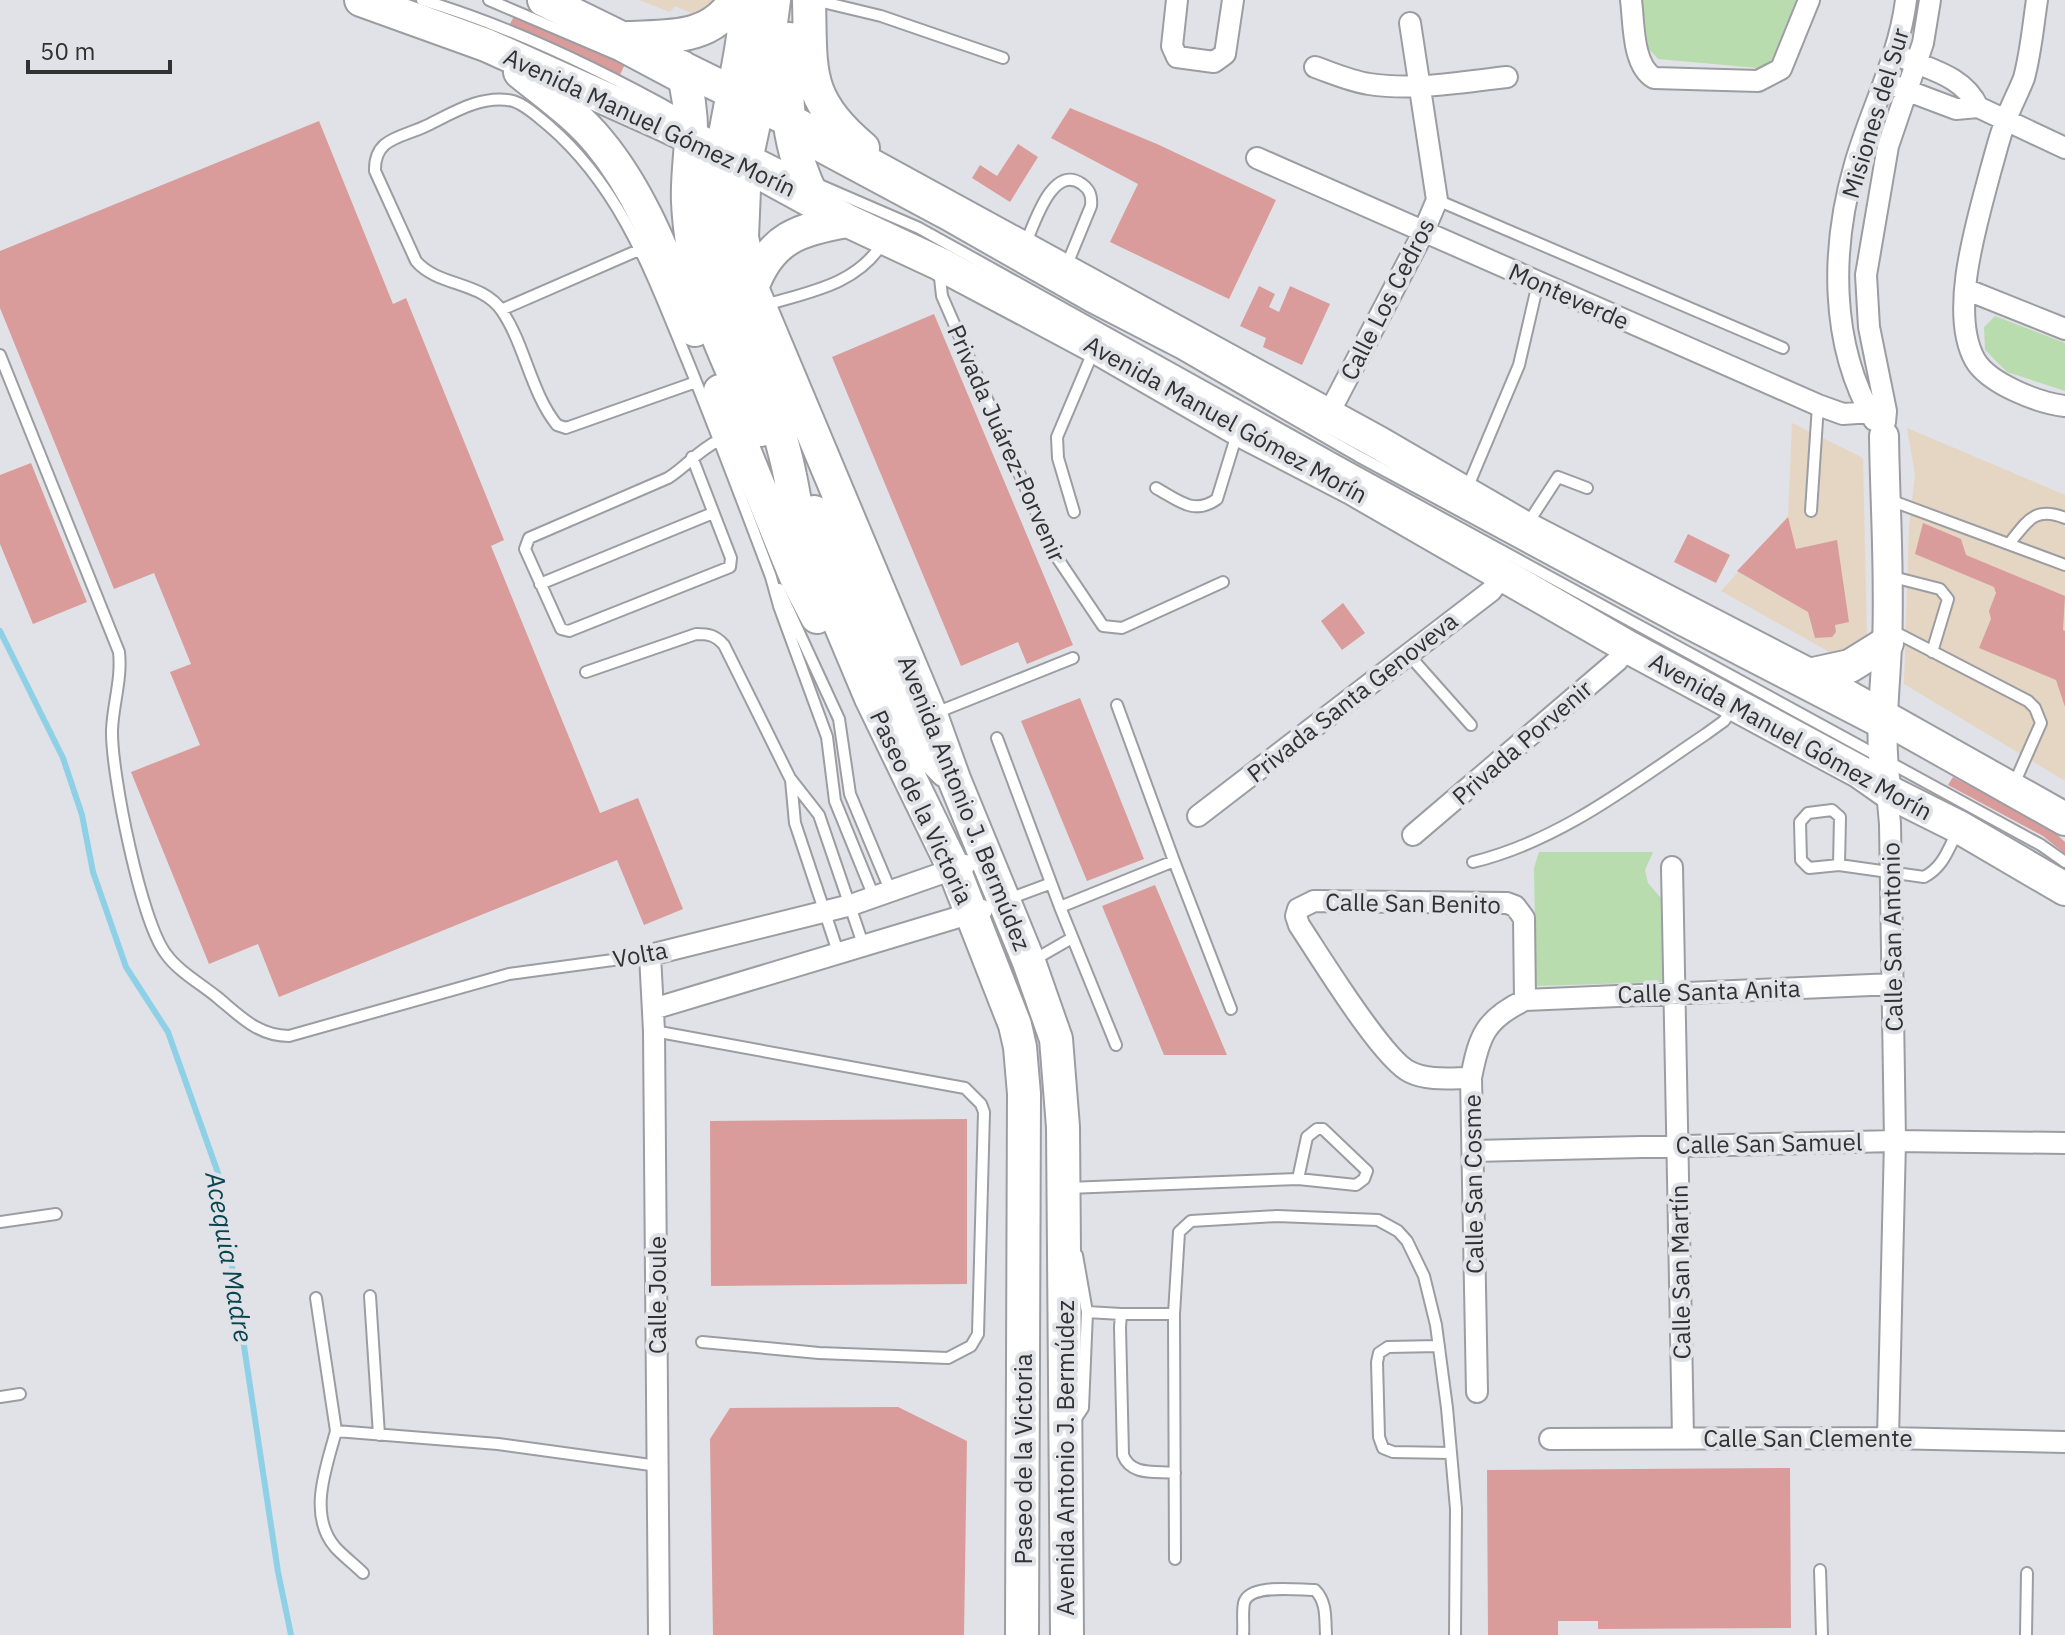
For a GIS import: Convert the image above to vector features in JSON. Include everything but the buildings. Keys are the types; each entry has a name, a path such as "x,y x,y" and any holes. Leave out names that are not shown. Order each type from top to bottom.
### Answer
{"main road":[{"name":"Avenida Manuel Gómez Morín","path":"544,0 626,38 732,122 848,221 940,264 1096,347 1238,429 1305,433 1360,464 1466,493 1525,528 1809,675 1885,748 1959,827 2065,889"},
{"path":"626,38 682,36 699,32 726,14 735,0"},
{"path":"732,122 747,0"},
{"name":"Avenida Antonio J. Bermúdez","path":"774,0 771,34 732,122 742,237 755,298 931,715 1029,962 1056,1039 1063,1127 1067,1635"},
{"path":"791,0 786,71 732,122 688,200 703,298 717,337 762,433 820,520 907,724 917,741 954,779"},
{"path":"811,0 811,72 818,95 839,126 906,183"},
{"name":"Avenida Manuel Gómez Morín","path":"377,3 486,45 732,122 906,183 1065,269 1305,433 1360,464 1503,575 1628,647 1860,772 1885,748"},
{"path":"486,45 574,117 598,140 618,167 643,210 669,268 795,575 836,653 871,698"},
{"path":"732,122 808,189"},
{"path":"755,298 760,266 771,251 792,234 848,221"},
{"name":"Paseo de la Victoria","path":"791,477 796,515 871,698 954,869 1015,1025 1023,1069 1022,1635"},
{"path":"1809,675 1850,666 1887,635"},
{"name":"Avenida Manuel Gómez Morín","path":"1885,748 2012,790 2065,819"}],"street":[{"path":"1177,0 1172,46 1177,57 1214,62 1225,54 1233,0"},
{"path":"1631,0 1640,61 1648,75 1654,78 1758,81 1781,69 1809,0"},
{"name":"Misiones del Sur","path":"1880,420 1857,387 1847,351 1839,309 1838,266 1855,165 1894,53 1906,0"},
{"name":"Misiones del Sur","path":"1880,420 1866,275 1888,146 1916,63 1930,0"},
{"path":"2037,0 2027,65 2006,119 1982,202 1965,289 1967,331 1976,361 1998,380 2027,397 2065,406"},
{"name":"Calle Los Cedros","path":"1305,433 1423,233 1437,200 1410,23"},
{"path":"1894,53 1959,82 1971,93 1978,107"},
{"path":"1315,67 1362,82 1419,87 1507,77"},
{"path":"1884,81 1956,109 1978,107 2065,148"},
{"name":"Monteverde","path":"1257,158 1818,405 1843,414 1880,420"},
{"path":"1965,289 2065,329"},
{"name":"Calle San Antonio","path":"1880,420 1887,575 1885,748 1894,984 1895,1141 1888,1438"},
{"name":"Privada Santa Genoveva","path":"1198,816 1491,591 1503,575"},
{"name":"Privada Porvenir","path":"1413,835 1617,661 1628,647"},
{"name":"Volta","path":"650,955 851,905 987,858"},
{"name":"Calle San Martín","path":"1672,867 1683,1437"},
{"path":"653,1009 972,914 1005,900"},
{"name":"Calle San Benito","path":"1471,1078 1426,1077 1411,1073 1390,1057 1299,925 1296,916 1298,909 1314,901 1507,903 1515,906 1524,918 1525,1000"},
{"name":"Calle Joule","path":"650,955 654,1031 659,1635"},
{"name":"Calle Santa Anita","path":"1525,1000 1894,984"},
{"name":"Calle San Cosme","path":"1477,1392 1471,1078 1483,1032 1500,1014 1525,1000"},
{"name":"Calle San Samuel","path":"1473,1151 1895,1141 2065,1143"},
{"name":"Calle San Clemente","path":"1550,1439 1888,1438 2065,1442"}],"lane":[{"path":"422,0 481,20 732,122 941,222 1087,305 1178,352 1305,433"},
{"path":"489,0 618,55 732,122"},
{"path":"811,0 881,16 1003,58"},
{"path":"696,382 566,428 554,422 501,310 482,293 427,271 416,261 375,171 374,157 383,144 490,99 515,102 531,111 568,142 611,196 641,249 696,382 719,440 827,737 835,801 882,894"},
{"path":"1024,247 1052,188 1062,181 1074,180 1085,186 1092,195 1091,206 1065,269"},
{"path":"808,189 919,228 1305,433"},
{"path":"1437,200 1783,348"},
{"path":"755,298 826,287 851,276 873,259 886,239"},
{"path":"501,310 641,249"},
{"name":"Privada Juárez-Porvenir","path":"940,264 942,296 1030,501 1054,553 1103,626 1122,628 1223,582"},
{"path":"1466,493 1519,365 1538,283"},
{"path":"1074,512 1058,458 1057,437 1096,347"},
{"name":"Volta","path":"0,355 119,652 120,680 113,717 113,750 128,833 155,933 167,956 249,1024 275,1036 289,1036 509,974 650,955"},
{"path":"1811,511 1818,405"},
{"path":"1156,488 1194,508 1209,505 1217,499 1238,429"},
{"path":"692,457 731,563 726,569 569,631 561,629 525,549 529,538 668,478 692,457 719,440"},
{"path":"1360,464 1885,748"},
{"path":"1360,464 1664,621 1885,748 2065,862"},
{"path":"1525,528 1558,477 1587,488"},
{"path":"1885,499 2065,565"},
{"path":"540,584 713,513"},
{"path":"2009,544 2030,517 2047,513 2065,518"},
{"path":"1887,575 1940,589 1946,595 1948,599 1932,652"},
{"path":"771,577 787,602 839,719 850,794 882,894"},
{"path":"586,672 696,634 717,637 724,645 790,778 819,815 864,947"},
{"path":"1887,635 1932,652 2028,701 2035,708 2041,723 2012,790"},
{"path":"1408,654 1471,725"},
{"path":"931,715 1073,658"},
{"path":"1117,705 1231,1009"},
{"path":"1473,862 1506,854 1559,828 1706,734 1724,721 1736,706"},
{"path":"997,738 1049,884 1116,1045"},
{"path":"790,778 795,823 839,955"},
{"path":"1839,865 1840,817 1832,810 1808,813 1800,822 1803,864 1809,868 1839,865 1924,877 1934,872 1946,858 1959,827"},
{"path":"1060,907 1174,861"},
{"path":"1005,900 1049,884"},
{"path":"1029,962 1072,938"},
{"path":"654,1031 965,1088 981,1104 984,1112 978,1334 971,1346 948,1358 819,1353 702,1342"},
{"path":"1063,1188 1298,1179 1356,1185 1364,1179 1367,1171 1323,1129 1317,1129 1307,1137 1298,1179"},
{"path":"0,1222 56,1214"},
{"path":"1175,1559 1174,1314 1179,1232 1191,1221 1277,1216 1378,1220 1398,1231 1416,1256 1427,1288 1439,1346 1456,1509 1455,1635"},
{"path":"1063,1229 1076,1252 1082,1272 1087,1312 1083,1408 1065,1434"},
{"path":"370,1296 379,1435"},
{"path":"316,1298 336,1431 322,1485 322,1519 334,1546 363,1573"},
{"path":"1087,1312 1174,1314"},
{"path":"1121,1314 1123,1455 1128,1466 1134,1469 1175,1473"},
{"path":"1439,1346 1388,1347 1379,1353 1379,1437 1383,1448 1393,1452 1451,1453"},
{"path":"0,1397 20,1394"},
{"path":"336,1431 498,1444 658,1466"},
{"path":"1820,1570 1822,1635"},
{"path":"2026,1635 2027,1573"},
{"path":"1243,1635 1244,1602 1248,1595 1258,1590 1315,1590 1325,1607 1326,1635"}],"shaded area":[{"path":"639,0 713,0 703,12 693,14 675,6 670,12"},
{"path":"1792,423 1863,458 1867,640 1840,658 1721,591 1788,517"},
{"path":"1907,428 2065,495 2065,781 1904,684 1909,526 1915,475"}],"green space":[{"path":"1642,0 1796,0 1769,69 1658,59 1648,48"},
{"path":"1995,316 2065,343 2065,391 2007,372 1985,350 1984,327"},
{"path":"1539,852 1653,852 1645,870 1648,883 1661,898 1664,982 1536,986 1534,868"}],"waterway":[{"name":"Acequia Madre","path":"0,631 63,758 82,815 93,872 126,967 168,1032 218,1173 278,1572 291,1635"}]}
